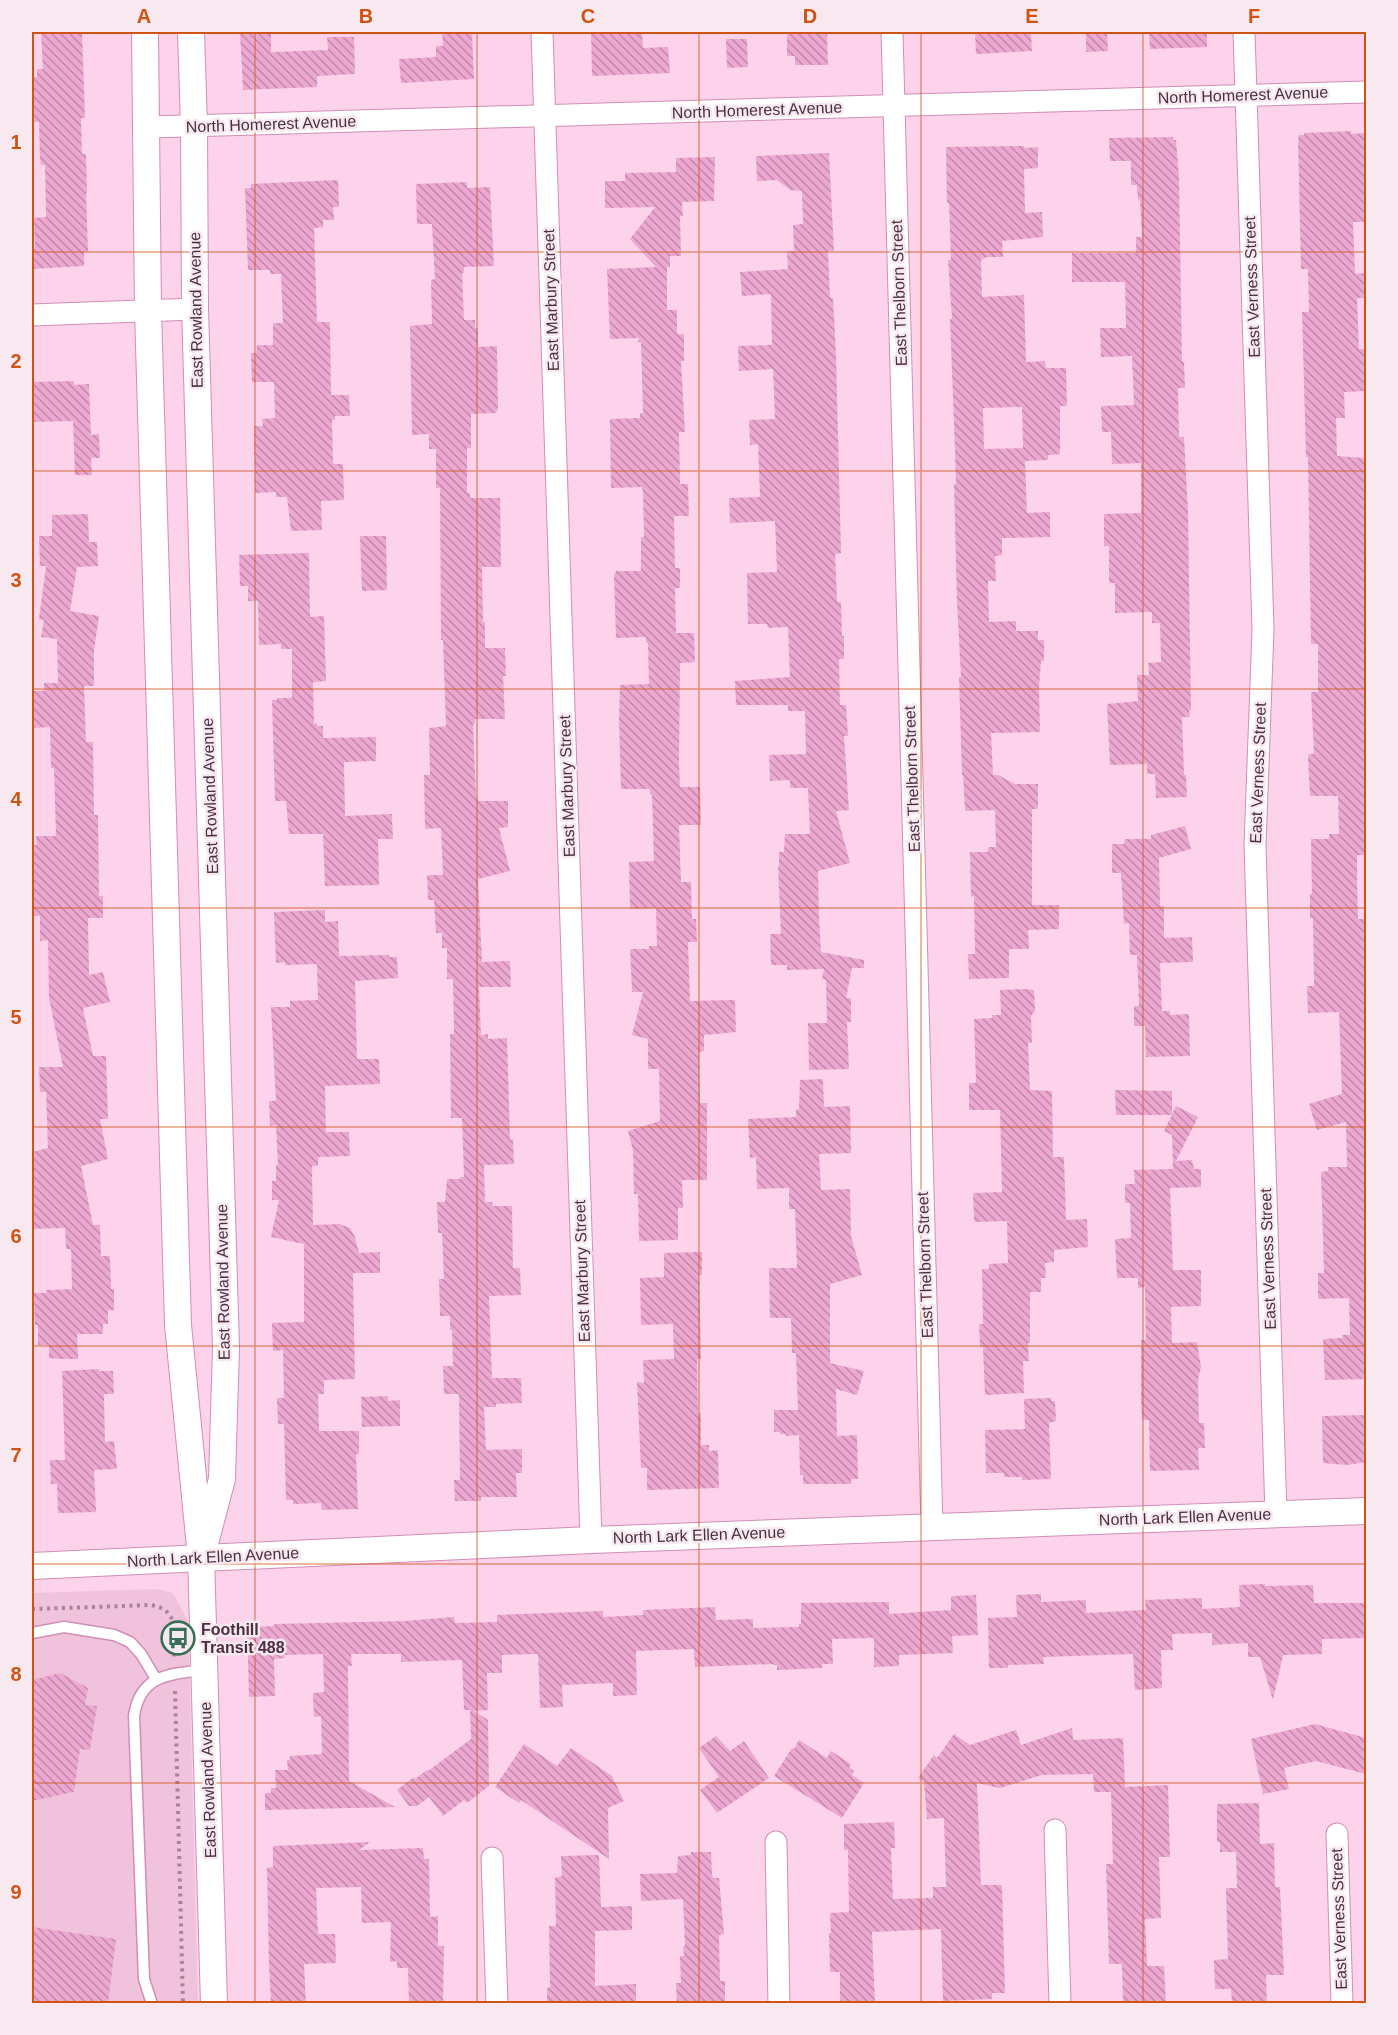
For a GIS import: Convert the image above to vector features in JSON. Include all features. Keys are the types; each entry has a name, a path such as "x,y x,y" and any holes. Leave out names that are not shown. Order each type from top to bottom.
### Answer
{"street":[{"name":"East Rowland Avenue","path":"145,32 148,128 148,311 178,1325 201,1557 214,2004"},
{"name":"East Rowland Avenue","path":"191,32 195,309 226,1348 222,1479 201,1557"},
{"name":"East Marbury Street","path":"542,32 591,1540"},
{"name":"East Thelborn Street","path":"892,32 932,1527"},
{"name":"East Verness Street","path":"1244,32 1263,629 1255,846 1276,1514"},
{"name":"North Homerest Avenue","path":"148,128 1366,92"},
{"path":"32,315 195,309"},
{"name":"North Lark Ellen Avenue","path":"32,1566 591,1540 1366,1510"},
{"path":"1055,1830 1060,2004"},
{"name":"East Verness Street","path":"1336,1834 1342,2004"},
{"path":"776,1842 779,2004"},
{"path":"492,1858 497,2004"}],"lane":[{"path":"32,1633 64,1627 114,1635 130,1642 141,1654 156,1678"},
{"path":"152,2004 144,1979 134,1716 136,1702 156,1678 205,1670"}],"path":[{"path":"32,1609 151,1605 160,1606 170,1612 173,1619 183,2004"}],"shaded area":[{"path":"157,1589 173,1593 188,1621 198,2003 32,2003 32,1593"}],"building":[{"path":"41,32 82,32 85,118 81,118 82,154 86,154 88,251 84,252 84,266 32,269 32,248 35,248 34,218 46,217 45,165 41,165 40,158 39,122 32,122 32,77 37,77 37,69 43,69"},
{"path":"240,32 271,32 271,52 328,50 327,37 354,37 355,74 317,76 317,87 243,90"},
{"path":"442,32 472,32 474,79 401,83 399,59 436,57 436,46 443,46"},
{"path":"591,32 642,32 643,48 668,47 670,73 592,76"},
{"path":"787,32 827,32 828,65 795,65 795,56 787,56"},
{"path":"975,32 1031,32 1032,51 976,54"},
{"path":"1086,32 1107,32 1108,51 1086,52"},
{"path":"1149,32 1207,32 1207,47 1150,49"},
{"path":"726,39 747,39 748,67 727,68"},
{"path":"1351,131 1351,134 1366,133 1366,222 1353,222 1355,274 1366,273 1366,298 1357,298 1359,349 1366,349 1366,391 1344,392 1345,418 1336,418 1337,456 1365,458 1366,468 1366,855 1357,855 1357,882 1358,919 1366,919 1366,1379 1325,1380 1323,1339 1350,1335 1349,1298 1318,1299 1318,1273 1324,1273 1321,1172 1328,1171 1328,1167 1347,1167 1346,1122 1317,1130 1309,1104 1342,1094 1339,1012 1308,1013 1307,986 1314,986 1313,918 1310,918 1311,839 1329,839 1329,834 1339,834 1338,796 1310,796 1308,758 1309,754 1314,754 1311,692 1318,692 1318,644 1311,644 1308,457 1306,457 1302,312 1309,312 1308,269 1301,269 1298,140 1299,135 1304,135 1304,133"},
{"path":"1173,137 1173,140 1176,140 1179,177 1182,362 1184,362 1185,388 1178,388 1179,437 1184,437 1188,512 1191,710 1189,710 1190,717 1182,717 1187,797 1156,798 1155,774 1147,774 1147,764 1110,765 1107,704 1138,701 1137,675 1149,675 1148,663 1161,662 1160,623 1152,623 1152,612 1115,613 1115,583 1109,583 1109,546 1104,546 1104,514 1141,513 1141,463 1112,464 1111,432 1102,432 1101,406 1134,405 1132,356 1101,357 1100,328 1126,328 1125,282 1072,282 1072,253 1136,253 1136,237 1142,237 1137,185 1131,185 1131,161 1110,161 1109,138"},
{"path":"946,147 1038,147 1038,168 1024,169 1025,213 1042,212 1043,237 1002,241 1003,257 987,257 981,260 982,297 1024,295 1026,362 1045,361 1046,368 1066,368 1067,406 1060,406 1060,454 1048,455 1048,460 1025,461 1027,513 1050,512 1050,537 1002,538 1002,555 995,556 996,581 988,581 989,622 1016,621 1016,631 1038,631 1038,640 1044,640 1044,661 1041,661 1039,688 1040,732 991,733 993,775 998,775 1015,784 1038,784 1038,809 1032,809 1032,905 1059,905 1059,929 1028,930 1029,949 1009,949 1009,978 969,979 968,954 975,954 974,896 971,897 970,852 988,852 988,847 996,847 995,810 965,811 962,775 950,319 952,319 948,260 951,260","holes":["1022,407 1023,448 984,449 983,408"]},
{"path":"829,153 834,251 828,251 836,356 841,553 835,554 837,602 841,602 842,636 844,636 844,659 839,659 840,705 846,705 848,736 844,736 849,810 836,811 850,863 818,871 819,918 821,952 864,960 864,968 852,968 846,998 851,998 851,1022 847,1022 849,1069 809,1070 808,1023 827,1023 826,980 822,979 824,969 787,970 787,965 771,965 770,934 781,934 778,866 779,852 784,852 785,834 810,834 808,788 790,788 790,780 770,781 769,755 806,754 805,711 788,711 788,705 736,705 735,681 790,677 788,627 768,628 767,624 748,624 747,573 777,572 775,521 730,523 729,498 760,497 758,444 750,445 749,420 775,419 773,369 739,371 738,346 772,345 771,294 742,296 740,272 788,269 787,251 794,251 793,225 803,224 802,191 790,190 777,180 757,181 756,156"},
{"path":"715,157 714,201 682,202 681,256 670,256 670,267 667,267 667,310 677,310 677,334 684,334 684,361 681,361 685,432 679,432 680,484 688,484 689,516 674,516 675,568 680,568 680,588 675,588 676,633 694,633 695,662 680,663 680,787 700,787 701,825 679,825 681,882 691,882 692,919 696,919 697,942 688,942 690,1001 735,1000 736,1032 704,1035 704,1051 699,1052 700,1103 707,1103 707,1180 682,1180 683,1208 678,1208 678,1240 639,1241 638,1194 634,1194 633,1150 628,1131 660,1121 659,1069 648,1069 648,1039 632,1035 643,992 632,992 630,949 649,949 649,946 657,946 656,908 630,909 629,862 654,861 652,795 650,789 621,789 619,720 620,685 649,684 648,643 646,643 646,637 616,638 614,576 616,571 641,571 641,537 644,537 643,492 642,487 611,488 610,419 640,418 640,413 643,413 641,342 638,342 639,338 610,339 607,269 656,267 630,239 655,207 605,208 605,181 625,181 625,173 676,172 676,158"},
{"path":"338,180 339,207 333,207 334,220 323,220 323,227 314,228 317,322 330,322 331,395 349,395 350,416 335,416 335,420 332,420 333,464 343,464 344,500 321,501 322,530 291,531 287,497 276,497 276,492 255,493 254,426 263,426 262,419 275,418 274,382 252,382 251,353 256,353 257,345 273,345 273,323 283,323 281,274 270,274 270,270 248,270 245,188 251,188 251,184"},
{"path":"467,182 467,188 490,187 494,266 464,267 464,273 462,273 464,320 475,320 475,328 478,328 478,347 497,346 498,408 496,413 471,414 471,448 467,448 467,493 470,493 470,498 500,498 501,567 482,567 483,622 485,622 485,648 505,648 506,676 503,676 505,719 475,719 475,724 473,724 476,796 478,801 508,801 508,827 499,828 510,871 478,879 482,962 510,961 511,987 479,987 481,1035 488,1034 488,1039 507,1038 510,1140 513,1139 514,1164 484,1165 485,1202 492,1202 493,1206 512,1206 513,1268 520,1268 521,1295 489,1296 492,1378 521,1378 522,1403 484,1407 486,1450 522,1449 522,1473 516,1473 517,1497 481,1497 481,1501 455,1501 454,1480 460,1480 459,1395 444,1394 443,1366 453,1366 452,1330 450,1330 450,1316 440,1316 439,1279 444,1279 442,1233 438,1233 437,1202 445,1202 447,1179 464,1177 462,1118 451,1118 450,1034 454,1034 453,979 447,979 447,948 442,948 442,933 436,933 434,900 428,900 427,875 443,875 441,828 425,829 424,775 430,775 429,728 446,726 443,640 441,640 440,488 436,488 436,449 429,449 429,434 412,435 410,326 432,324 431,280 435,279 432,224 417,224 416,184"},
{"path":"74,381 74,385 89,384 91,435 99,434 100,458 91,458 92,475 75,475 73,421 32,422 32,382"},
{"path":"88,514 89,542 97,542 98,566 77,567 70,611 99,616 94,650 94,686 84,686 86,742 93,742 94,815 98,815 99,896 103,896 103,918 88,918 89,975 103,972 110,1002 83,1008 93,1056 106,1056 108,1119 100,1119 108,1159 81,1166 93,1225 100,1225 101,1256 110,1256 114,1310 108,1310 108,1324 103,1324 103,1334 77,1334 78,1359 59,1359 49,1358 49,1345 38,1345 38,1325 35,1325 34,1293 72,1289 71,1249 66,1249 65,1228 32,1229 32,1152 48,1148 46,1092 40,1092 39,1067 63,1067 49,998 48,940 40,941 40,916 33,916 32,845 37,845 36,836 56,836 50,727 32,728 32,691 44,691 44,683 58,683 57,639 41,637 44,620 39,619 46,566 40,566 39,536 52,536 52,515"},
{"path":"360,536 386,536 387,590 362,591"},
{"path":"309,553 310,617 324,616 326,681 313,682 314,724 323,726 323,738 376,737 376,761 344,762 345,816 392,814 393,839 378,839 379,885 325,886 323,834 289,834 286,801 275,801 272,700 292,698 292,649 281,649 281,644 259,645 258,601 248,601 248,586 240,586 239,555"},
{"path":"1185,826 1191,849 1159,858 1160,906 1164,906 1164,938 1192,937 1193,962 1160,963 1162,1011 1170,1011 1170,1015 1189,1014 1190,1056 1146,1057 1145,1026 1134,1026 1134,1006 1139,1006 1137,955 1130,955 1129,923 1124,924 1121,873 1112,873 1112,844 1124,844 1125,839 1151,839 1151,835"},
{"path":"325,910 325,922 338,921 339,956 389,955 389,957 397,957 398,978 355,981 357,1059 379,1059 380,1084 325,1086 326,1132 349,1132 350,1156 318,1157 318,1166 312,1166 313,1225 339,1224 350,1228 359,1253 380,1252 380,1273 353,1273 355,1379 324,1380 324,1394 318,1394 319,1431 359,1431 359,1454 356,1454 358,1509 322,1510 321,1503 293,1504 293,1500 286,1500 284,1424 278,1424 277,1398 284,1398 283,1350 273,1351 272,1323 304,1322 304,1244 271,1237 279,1200 272,1200 272,1181 276,1181 276,1165 278,1164 276,1125 270,1126 269,1101 276,1101 271,1007 290,1007 290,1001 318,1000 317,964 276,963 274,912"},
{"path":"1000,990 1034,990 1035,1011 1031,1016 1032,1043 1028,1043 1030,1090 1052,1091 1053,1157 1064,1157 1066,1220 1087,1219 1088,1247 1054,1250 1054,1262 1045,1263 1046,1278 1041,1278 1041,1292 1030,1292 1029,1361 1023,1361 1024,1393 985,1395 983,1347 980,1347 979,1324 983,1324 982,1269 989,1269 989,1264 1008,1263 1007,1221 975,1222 974,1218 973,1193 1002,1192 1000,1110 969,1110 969,1083 976,1083 974,1019 1001,1015"},
{"path":"823,1079 824,1107 850,1106 851,1153 819,1154 821,1190 850,1189 851,1236 862,1275 830,1284 830,1363 864,1371 857,1395 836,1389 837,1436 857,1435 858,1479 851,1479 851,1484 803,1484 803,1475 800,1475 799,1435 786,1436 780,1432 774,1432 774,1410 798,1410 796,1353 792,1353 791,1318 770,1318 769,1268 797,1268 795,1209 789,1209 789,1188 757,1189 756,1157 750,1158 748,1119 796,1117 796,1110 799,1109 800,1080"},
{"path":"1115,1090 1172,1091 1172,1114 1176,1106 1198,1117 1176,1161 1192,1160 1194,1169 1201,1169 1201,1187 1170,1188 1173,1270 1201,1270 1201,1306 1171,1307 1172,1343 1197,1342 1201,1367 1198,1380 1199,1423 1204,1423 1205,1448 1198,1448 1199,1470 1150,1471 1149,1420 1142,1420 1141,1399 1141,1340 1146,1340 1145,1287 1138,1288 1138,1278 1117,1278 1115,1239 1131,1238 1130,1203 1125,1203 1125,1184 1135,1184 1134,1170 1173,1169 1172,1135 1164,1131 1172,1115 1116,1115"},
{"path":"702,1252 702,1275 699,1275 701,1359 697,1359 698,1413 701,1413 701,1445 709,1445 709,1451 718,1450 719,1488 647,1490 647,1468 641,1468 637,1382 644,1383 643,1360 674,1359 673,1324 641,1325 640,1278 664,1277 664,1253"},
{"path":"99,1369 99,1371 113,1371 114,1394 104,1394 105,1442 114,1441 117,1469 94,1470 96,1512 58,1513 57,1484 51,1484 50,1460 65,1460 62,1371"},
{"path":"388,1396 388,1401 400,1400 400,1426 362,1427 361,1397"},
{"path":"1051,1398 1051,1401 1055,1401 1056,1421 1049,1423 1051,1479 1022,1480 1022,1477 1004,1477 1004,1473 986,1473 985,1430 1025,1429 1024,1399"},
{"path":"1366,1415 1366,1462 1347,1465 1323,1463 1322,1416"},
{"path":"1265,1584 1265,1586 1313,1585 1314,1603 1366,1603 1366,1638 1322,1639 1322,1654 1283,1655 1273,1700 1260,1657 1248,1657 1248,1643 1212,1645 1212,1633 1172,1634 1173,1650 1161,1650 1162,1688 1135,1690 1133,1654 1043,1657 1044,1664 989,1668 988,1618 1017,1617 1016,1595 1041,1594 1041,1602 1086,1600 1086,1613 1146,1610 1145,1600 1202,1598 1202,1609 1240,1607 1239,1585"},
{"path":"976,1595 978,1635 952,1636 953,1653 899,1655 899,1666 874,1667 874,1638 832,1639 833,1664 822,1664 822,1668 777,1670 777,1665 773,1664 695,1667 694,1649 636,1651 637,1695 613,1696 613,1683 562,1685 563,1707 540,1708 538,1654 502,1655 502,1673 487,1673 488,1710 474,1711 488,1720 489,1786 467,1803 464,1800 443,1816 429,1797 417,1806 409,1806 397,1790 414,1777 415,1779 428,1771 471,1739 470,1710 464,1710 462,1660 401,1662 401,1654 351,1654 352,1666 348,1666 349,1781 395,1807 265,1810 265,1793 271,1793 271,1788 276,1788 275,1770 288,1770 287,1760 290,1760 290,1756 322,1754 321,1716 314,1717 313,1693 324,1692 323,1654 284,1655 285,1658 274,1659 275,1696 249,1697 247,1627 454,1617 455,1623 497,1622 497,1615 603,1611 603,1617 643,1615 643,1610 715,1607 716,1620 753,1619 753,1628 799,1627 801,1603 889,1602 889,1614 951,1610 951,1596"},
{"path":"60,1673 88,1688 85,1705 97,1706 90,1750 80,1749 74,1792 32,1801 32,1680"},
{"path":"1315,1724 1366,1738 1366,1774 1316,1761 1284,1768 1289,1789 1263,1794 1251,1739"},
{"path":"1072,1728 1073,1740 1123,1738 1125,1787 1168,1785 1170,1857 1159,1857 1161,1918 1145,1919 1147,1966 1164,1966 1166,2003 1123,2004 1122,1964 1109,1964 1106,1864 1113,1864 1111,1792 1094,1792 1093,1774 1042,1775 1000,1788 977,1783 981,1885 1002,1885 1005,1993 992,1993 992,1999 943,2001 941,1929 872,1932 875,2004 840,2004 840,1972 830,1972 829,1933 831,1933 830,1913 849,1912 848,1850 844,1850 844,1824 894,1822 895,1848 891,1848 893,1899 933,1898 933,1887 946,1887 944,1818 927,1819 924,1782 918,1778 934,1755 937,1758 954,1734 970,1745 1016,1730 1021,1745"},
{"path":"716,1736 730,1751 744,1741 769,1778 717,1813 700,1790 719,1777 699,1748"},
{"path":"799,1740 827,1758 831,1751 851,1764 849,1768 854,1771 852,1775 864,1783 842,1818 774,1776"},
{"path":"524,1744 557,1766 571,1748 612,1776 624,1801 608,1808 609,1859 521,1800 519,1803 495,1787"},
{"path":"1259,1803 1260,1844 1274,1843 1275,1887 1280,1887 1284,1975 1266,1975 1267,2004 1232,2004 1231,1989 1215,1989 1214,1960 1228,1959 1226,1888 1237,1888 1236,1852 1220,1852 1220,1842 1217,1842 1217,1804"},
{"path":"370,1842 359,1850 423,1848 424,1859 429,1859 430,1917 438,1916 438,1946 444,1946 443,2004 409,2004 408,1968 397,1968 397,1961 390,1962 391,1922 362,1923 361,1887 316,1888 318,1934 335,1934 336,1963 304,1964 306,2004 273,2004 269,1967 267,1868 273,1867 273,1846"},
{"path":"691,1852 711,1852 713,1878 719,1878 724,1934 719,1935 720,1981 725,1981 725,2004 677,2004 676,1983 681,1983 680,1956 684,1956 683,1946 685,1946 683,1899 641,1901 640,1874 677,1873 678,1856 691,1855"},
{"path":"599,1855 601,1907 632,1906 632,1930 595,1931 595,1986 636,1984 636,2004 547,2004 547,1988 550,1987 549,1926 556,1926 555,1878 562,1876 561,1856"},
{"path":"32,1927 116,1939 108,2004 32,2004"}],"place":[{"name":"Foothill Transit 488","path":"178,1638"}]}
